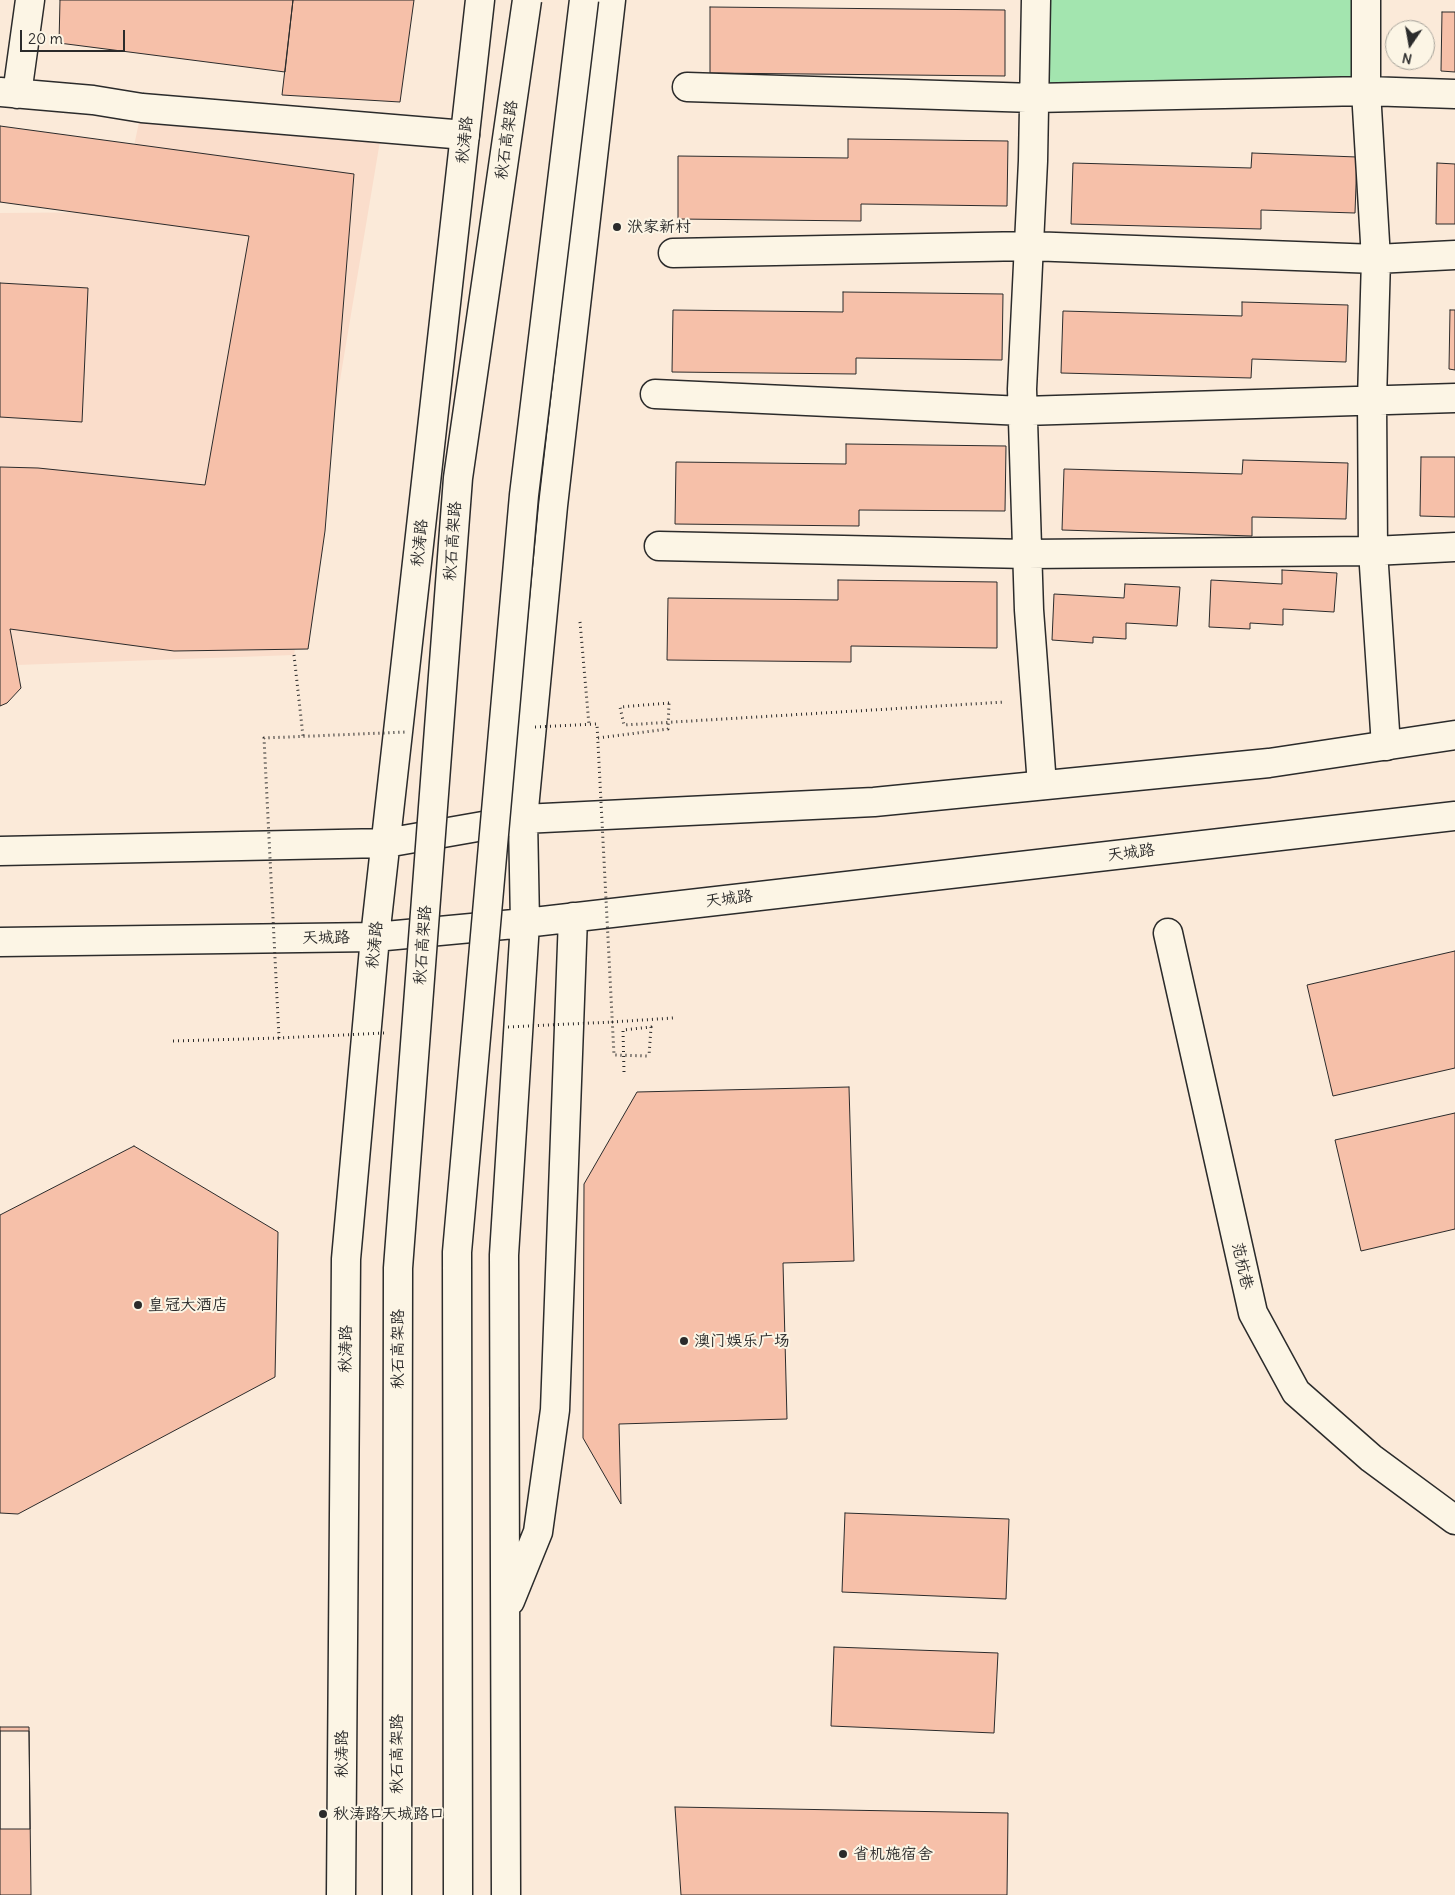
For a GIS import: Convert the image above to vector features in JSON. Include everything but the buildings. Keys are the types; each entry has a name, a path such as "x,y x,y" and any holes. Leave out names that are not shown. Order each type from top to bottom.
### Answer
{"main road":[{"path":"30,0 9,93 93,100 142,108 465,134"},
{"name":"秋涛路","path":"341,1895 346,1259 375,937 480,0"},
{"name":"秋石高架路","path":"397,1895 398,1268 458,478 526,0"},
{"path":"458,1895 457,1252 524,495 584,0"},
{"path":"506,1895 504,1255 525,923 523,819 553,506 611,0"},
{"path":"1036,0 1023,411 1027,554 1042,786"},
{"path":"1366,0 1366,91 1376,259 1372,400 1373,551 1386,746"},
{"path":"687,87 1034,98 1366,91 1455,94"},
{"path":"673,253 1029,246 1376,259 1455,255"},
{"path":"655,394 1023,411 1455,398"},
{"path":"659,546 1027,554 1373,551 1455,547"},
{"path":"0,851 386,843 523,819 874,802 1269,763 1455,735"},
{"name":"天城路","path":"0,942 375,937 525,923 1455,816"},
{"path":"505,1612 538,1532 555,1410 573,917"},
{"name":"范杭巷","path":"1168,932 1253,1313 1296,1392 1371,1458 1455,1520"}],"path":[{"path":"580,622 588,725"},
{"path":"294,655 303,736"},
{"path":"598,738 668,729 669,703 620,707 624,725 1036,700"},
{"path":"624,1072 623,1030 651,1027 648,1056 614,1055 612,1022 673,1018"},
{"path":"174,1041 279,1038"}],"shaded area":[{"path":"142,108 380,141 294,655 17,665 0,693 0,213 120,212"}],"green space":[{"path":"1034,0 1369,0 1366,91 1034,98"}],"place":[{"name":"洑家新村","path":"617,227"},
{"name":"皇冠大酒店","path":"138,1305"},
{"name":"澳门娱乐广场","path":"684,1341"},
{"name":"秋涛路天城路口","path":"323,1814"},
{"name":"省机施宿舍","path":"843,1854"}]}
